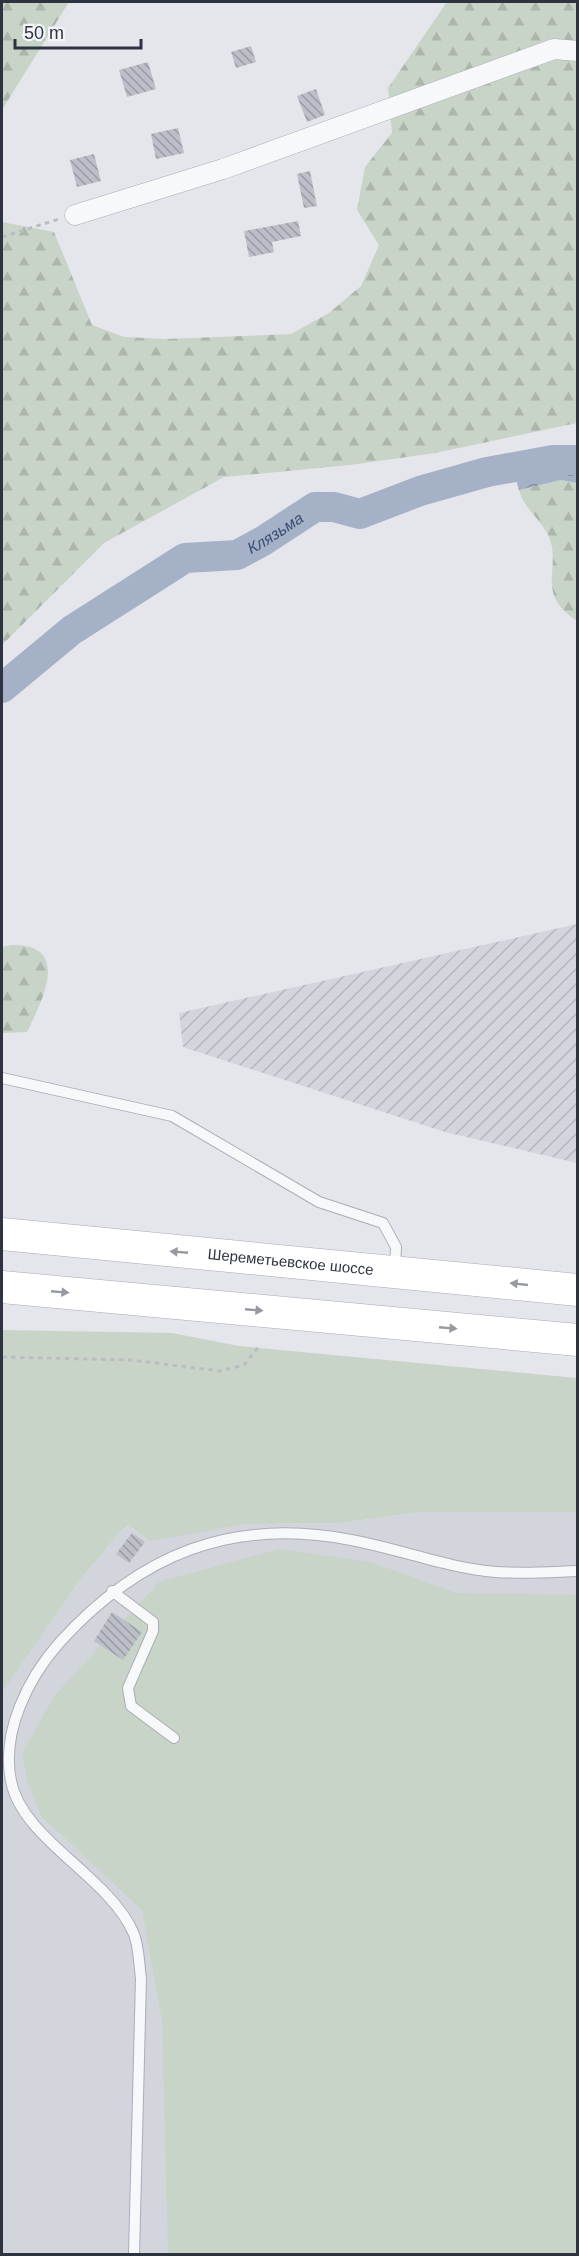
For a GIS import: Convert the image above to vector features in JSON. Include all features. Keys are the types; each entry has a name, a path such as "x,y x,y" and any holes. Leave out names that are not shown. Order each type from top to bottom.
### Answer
{"main road":[{"name":"Шереметьевское шоссе","path":"2,1234 578,1290"},
{"path":"2,1287 578,1340"}],"street":[{"path":"75,215 223,169 554,50 578,51"}],"lane":[{"path":"2,1078 172,1116 319,1202 383,1222 396,1248 395,1272"},
{"path":"134,2254 141,1978 134,1934 104,1891 49,1839 23,1809 11,1785 7,1761 13,1724 29,1686 52,1651 82,1618 112,1591 166,1558 197,1546 262,1532 351,1539 495,1572 578,1570"},
{"path":"112,1591 153,1622 153,1630 128,1688 131,1706 174,1738"}],"path":[{"path":"2,237 75,215"},
{"path":"2,1357 131,1360 220,1371 244,1365 260,1345"}],"shaded area":[{"path":"577,924 577,1163 445,1132 183,1047 179,1013"},
{"path":"419,1512 577,1512 577,2254 2,2254 2,1693 80,1580 120,1532 130,1525 207,1529 246,1524 341,1523"}],"green space":[{"path":"2,2 69,2 2,110"},
{"path":"447,2 577,2 577,423 435,453 350,465 224,477 104,543 2,645 2,222 54,232 92,325 124,337 166,339 291,334 329,313 361,286 379,245 357,210 365,167 392,133 388,88"},
{"path":"561,480 577,483 577,621 556,600 553,590 553,560 549,537 521,497 519,490"},
{"path":"12,945 30,947 42,954 47,964 48,976 45,991 27,1032 2,1033 2,947"},
{"path":"2,1330 172,1333 239,1346 577,1378 577,1512 419,1512 341,1523 246,1524 150,1541 129,1525 120,1532 80,1580 2,1693"},
{"path":"279,1549 370,1562 457,1593 577,1595 577,2254 168,2254 162,2021 142,1910 41,1816 28,1783 22,1753 55,1695 159,1582"}],"water":[{"path":"577,448 577,483 561,480 519,490 510,458 544,456"}],"building":[{"path":"251,46 256,62 236,68 231,52"},
{"path":"148,62 156,89 127,97 119,70"},
{"path":"316,89 325,115 307,122 297,96"},
{"path":"178,128 184,153 156,159 151,134"},
{"path":"94,154 101,181 77,187 70,160"},
{"path":"310,171 317,206 304,208 297,174"},
{"path":"298,221 301,236 272,242 274,252 249,257 244,231"},
{"path":"132,1533 145,1542 129,1563 116,1554"},
{"path":"112,1612 142,1632 123,1660 94,1641"}],"waterway":[{"name":"Клязьма","path":"2,688 72,630 185,558 237,555 315,507 334,507 360,514 420,491 487,472 553,460 578,460"}]}
